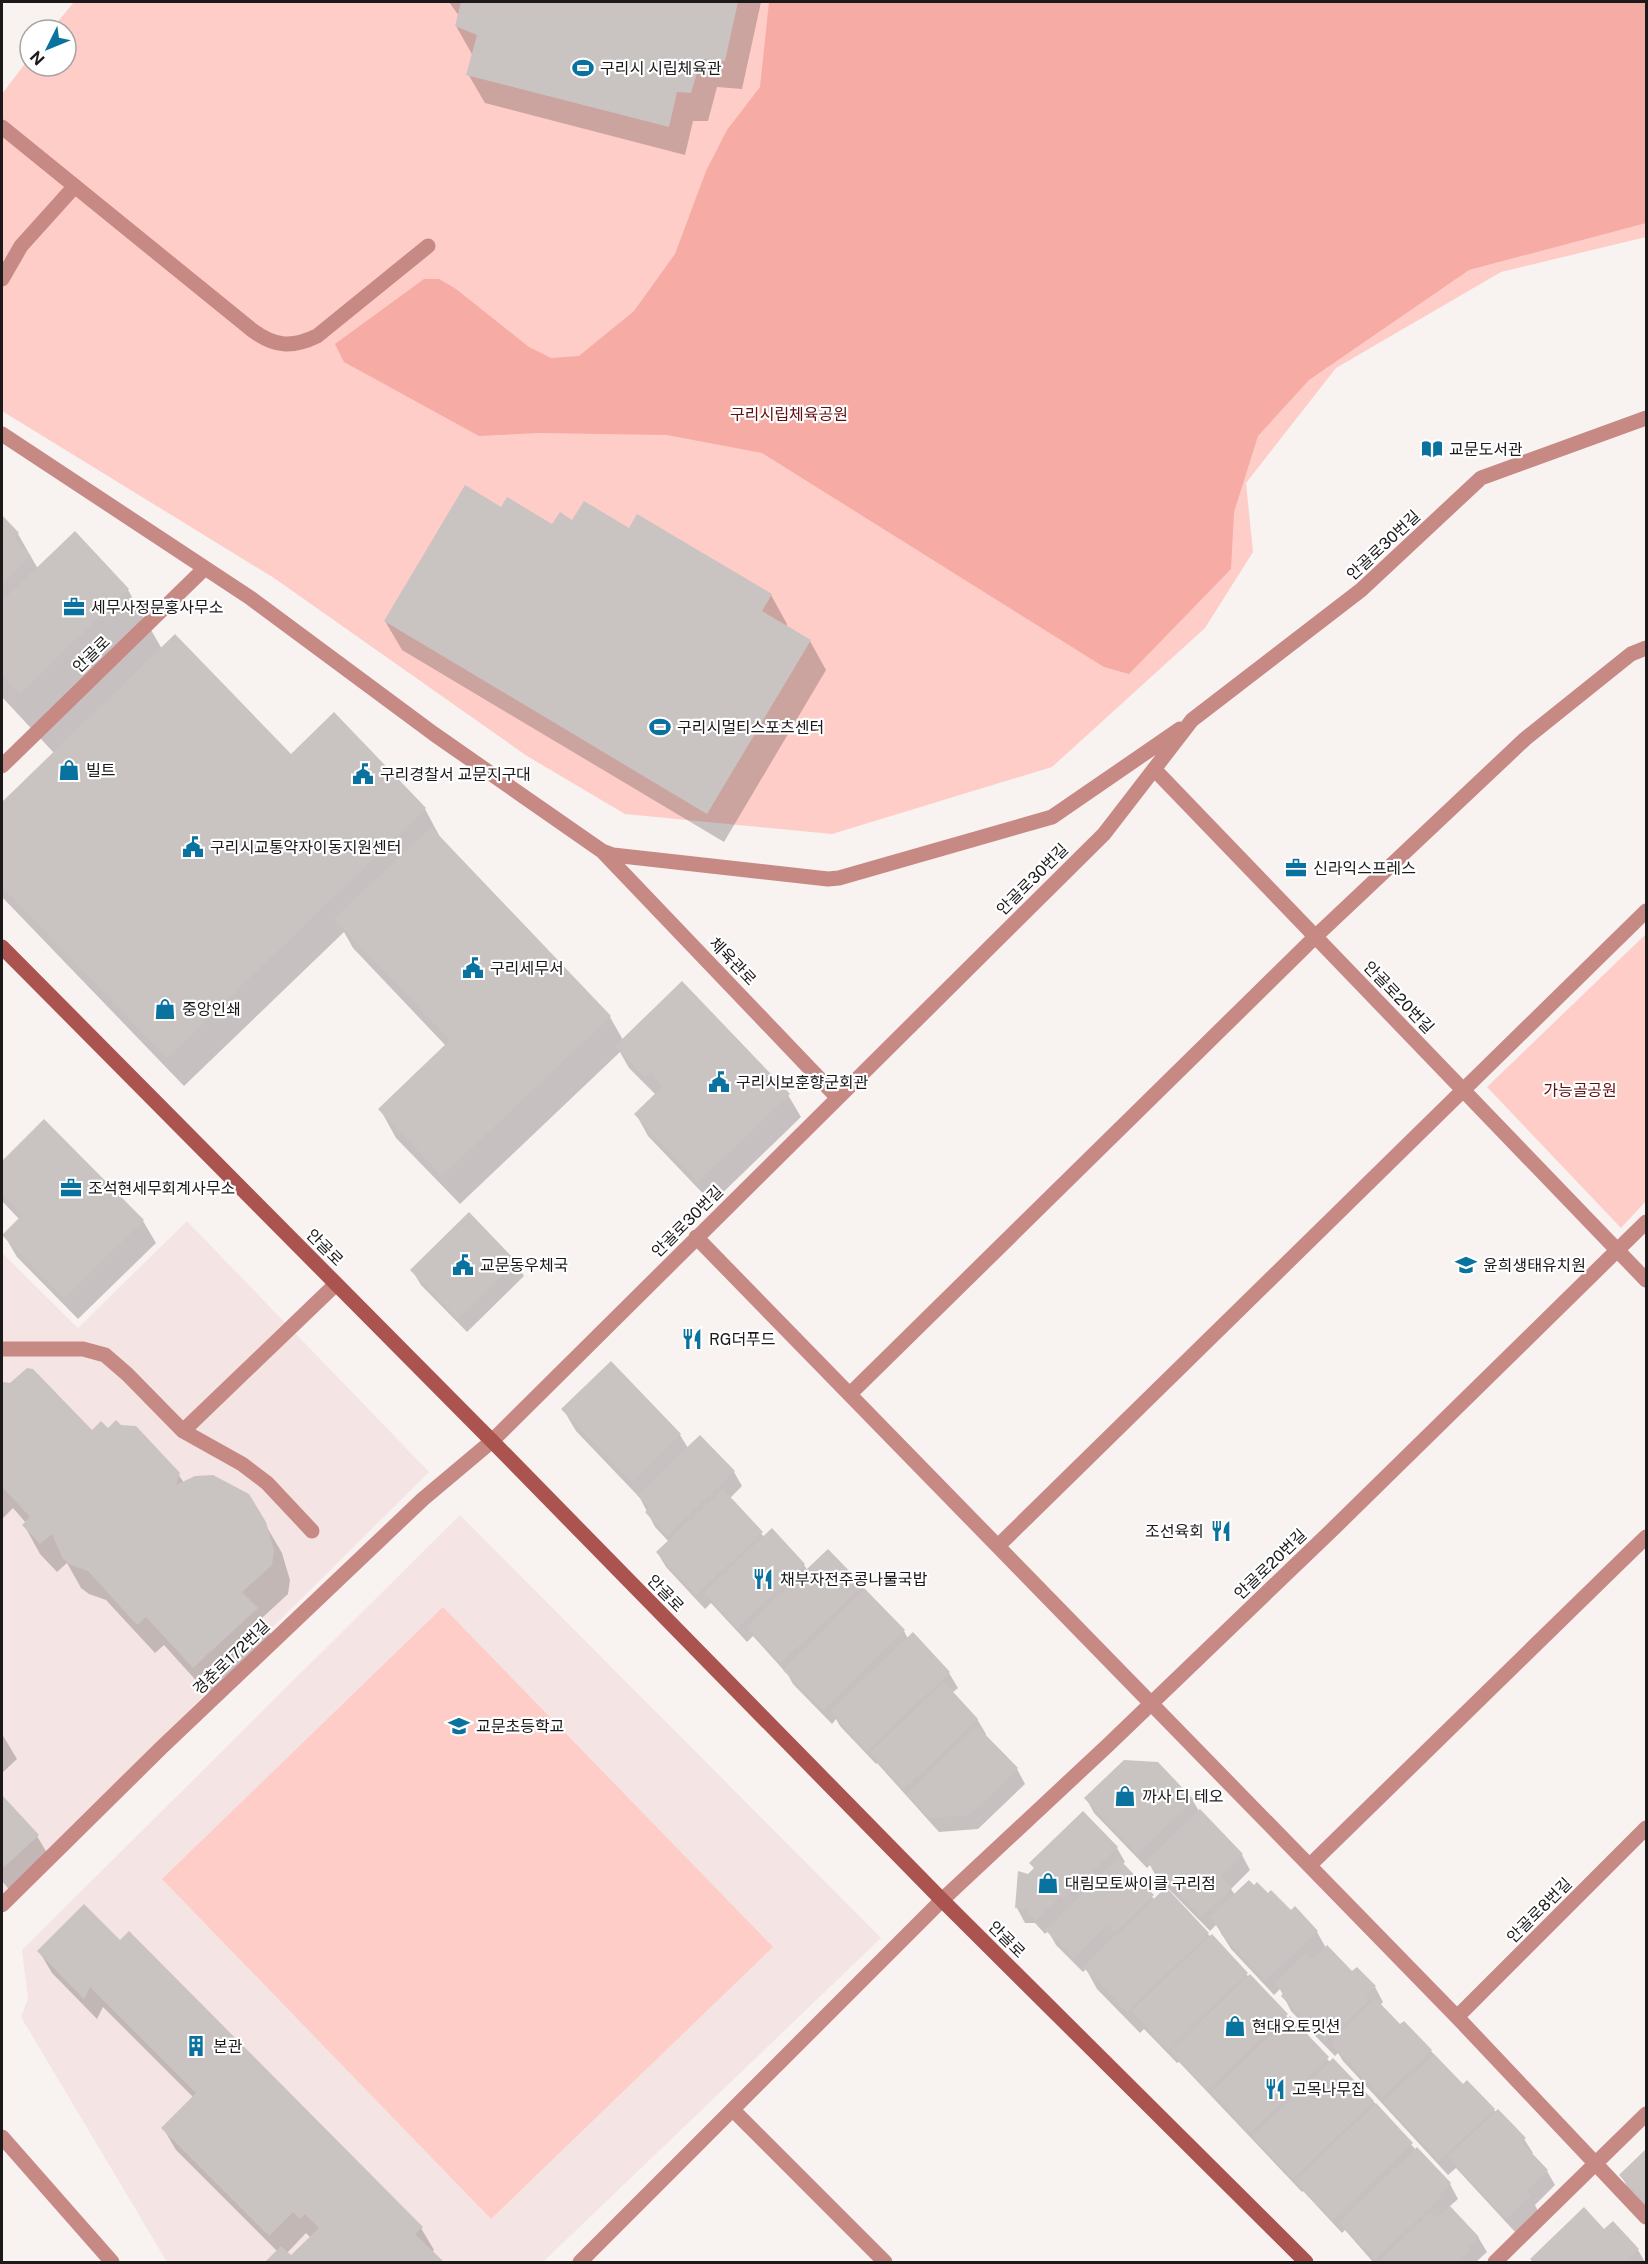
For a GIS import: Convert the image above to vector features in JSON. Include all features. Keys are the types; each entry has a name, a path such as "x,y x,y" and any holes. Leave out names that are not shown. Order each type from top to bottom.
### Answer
{"street":[{"path":"2,127 264,339 288,345 302,344 317,336 428,246"},
{"path":"2,279 21,246 75,186"},
{"name":"안골로30번길","path":"492,1441 1104,834 1192,720 1361,590 1481,478 1647,418"},
{"path":"2,434 249,597 434,734 602,851 626,858 828,879 839,878 1052,817 1192,720"},
{"name":"안골로","path":"2,766 205,568"},
{"path":"850,1394 1316,936 1525,739 1631,654 1647,648"},
{"name":"안골로20번길","path":"1154,769 1647,1280"},
{"name":"체육관로","path":"602,851 837,1097"},
{"path":"998,1546 1647,911"},
{"name":"안골로","path":"2,947 492,1441 942,1900 1306,2262"},
{"name":"안골로20번길","path":"580,2262 942,1900 1151,1703 1647,1222"},
{"path":"696,1237 1310,1865 1647,2217"},
{"path":"183,1431 336,1284"},
{"path":"2,1349 83,1349 105,1355 128,1374 183,1431 242,1464 267,1483 312,1531"},
{"name":"경춘로172번길","path":"2,1905 161,1748 423,1499 492,1441"},
{"path":"1310,1865 1647,1537"},
{"name":"안골로8번길","path":"1457,2017 1647,1828"},
{"path":"733,2110 885,2262"},
{"path":"1495,2262 1647,2114"},
{"path":"2,2137 112,2262"}],"shaded area":[{"path":"187,1221 429,1472 2,1896 2,1253 78,1328"},
{"name":"교문초등학교","path":"460,1515 881,1938 543,2262 167,2262 21,2017 28,1998 22,1950"}],"green space":[{"name":"구리시립체육공원","path":"74,2 1646,2 1646,237 1501,272 1336,368 1246,483 1253,552 1205,628 1052,767 832,834 625,814 527,756 274,578 2,411 2,94 18,73 18,78 78,78 78,18 61,18"},
{"path":"769,2 1646,2 1646,223 1469,270 1309,380 1258,436 1234,512 1231,569 1129,674 1104,667 762,453 667,435 539,433 479,436 344,362 335,344 424,279 439,279 456,289 529,347 551,358 579,356 634,311 675,254 706,171 727,130 760,87"},
{"name":"가능골공원","path":"1646,934 1646,1201 1621,1228 1487,1087"},
{"path":"443,1607 773,1947 491,2219 162,1879"}],"building":[{"name":"구리시 시립체육관","path":"461,2 738,2 725,61 701,59 691,93 677,92 669,127 466,75 477,35 455,26"},
{"name":"구리시멀티스포츠센터","path":"465,485 501,507 507,497 552,524 560,512 572,520 584,501 629,528 637,514 772,594 762,611 811,640 707,814 384,621"},
{"path":"2,515 19,533 14,538 31,556 2,584"},
{"path":"75,531 129,589 19,694 2,675 2,601"},
{"name":"구리시교통약자이동지원센터","path":"175,634 291,754 334,712 426,808 167,1058 2,887 2,802"},
{"name":"구리세무서","path":"431,827 611,1016 442,1176 378,1109 450,1040 334,919"},
{"name":"구리시보훈향군회관","path":"682,981 790,1094 698,1182 634,1114 663,1086 651,1073 645,1078 615,1046"},
{"path":"44,1119 144,1220 64,1298 2,1235 22,1215 2,1194 2,1161"},
{"name":"교문동우체국","path":"469,1212 516,1261 458,1319 410,1270"},
{"path":"611,1361 681,1434 632,1482 561,1409"},
{"path":"27,1368 33,1369 92,1430 101,1421 108,1428 116,1420 121,1425 136,1426 180,1473 176,1485 195,1476 213,1475 249,1494 266,1522 274,1550 272,1565 242,1592 258,1608 193,1668 146,1617 137,1625 88,1571 71,1565 63,1559 52,1534 40,1544 22,1525 30,1517 2,1487 2,1382 10,1383"},
{"path":"700,1435 735,1471 667,1536 645,1512 650,1508 637,1495"},
{"path":"723,1489 763,1532 696,1595 656,1552"},
{"path":"772,1528 805,1564 737,1628 704,1593"},
{"path":"828,1549 863,1585 781,1663 746,1627"},
{"path":"865,1589 905,1630 823,1710 783,1670"},
{"path":"913,1632 950,1672 867,1751 830,1711"},
{"path":"944,1682 978,1719 904,1789 869,1753"},
{"path":"977,1726 1018,1768 970,1815 929,1818 906,1794"},
{"path":"1124,1760 1158,1762 1194,1800 1137,1854 1084,1798"},
{"path":"2,1795 39,1835 2,1869"},
{"path":"1200,1809 1243,1854 1221,1876 1232,1888 1201,1917 1146,1861"},
{"path":"1083,1811 1118,1847 1064,1899 1061,1896 1036,1920 1025,1909 1015,1908 1018,1871 1028,1874 1034,1868 1029,1863"},
{"path":"1118,1858 1154,1895 1115,1933 1107,1925 1074,1958 1045,1930"},
{"path":"1249,1880 1254,1885 1257,1882 1268,1893 1271,1890 1291,1910 1295,1906 1318,1931 1265,1981 1221,1934 1224,1932 1209,1917"},
{"path":"1166,1887 1209,1933 1127,2012 1083,1967"},
{"name":"본관","path":"84,1904 120,1940 129,1931 423,2227 415,2234 444,2262 265,2262 281,2246 291,2255 319,2228 305,2214 300,2219 293,2212 269,2236 161,2128 196,2093 90,1987 84,1999 37,1951"},
{"path":"1212,1934 1248,1973 1168,2050 1131,2011"},
{"path":"1327,1945 1352,1971 1357,1967 1376,1986 1366,1995 1370,2000 1325,2042 1281,1996 1284,1992 1274,1983 1306,1953 1313,1959"},
{"path":"1250,1974 1288,2014 1207,2090 1170,2050"},
{"path":"1375,1998 1400,2024 1404,2021 1432,2050 1382,2098 1333,2046 1333,2038"},
{"path":"1290,2016 1329,2057 1250,2133 1211,2092"},
{"path":"1434,2054 1463,2084 1467,2080 1495,2109 1439,2161 1383,2102"},
{"path":"1333,2058 1374,2101 1293,2179 1252,2136"},
{"path":"1376,2103 1413,2143 1333,2220 1295,2181"},
{"path":"1498,2109 1526,2138 1521,2142 1548,2170 1526,2191 1531,2196 1506,2219 1448,2157"},
{"path":"1417,2147 1451,2183 1440,2194 1442,2196 1375,2260 1339,2222"},
{"path":"1646,2149 1646,2204 1619,2175"},
{"path":"1450,2206 1479,2237 1468,2248 1470,2250 1457,2262 1378,2262 1431,2212 1437,2218"},
{"path":"1584,2207 1604,2229 1613,2221 1639,2249 1625,2262 1533,2262 1530,2259"}],"place":[{"name":"구리시 시립체육관","path":"583,68"},
{"name":"교문도서관","path":"1432,449"},
{"name":"세무사정문홍사무소","path":"74,607"},
{"name":"구리시멀티스포츠센터","path":"660,727"},
{"name":"빌트","path":"69,770"},
{"name":"구리경찰서 교문지구대","path":"363,774"},
{"name":"구리시교통약자이동지원센터","path":"193,847"},
{"name":"신라익스프레스","path":"1296,868"},
{"name":"구리세무서","path":"473,968"},
{"name":"중앙인쇄","path":"165,1009"},
{"name":"구리시보훈향군회관","path":"719,1082"},
{"name":"조석현세무회계사무소","path":"71,1188"},
{"name":"교문동우체국","path":"463,1265"},
{"name":"윤희생태유치원","path":"1466,1265"},
{"name":"RG더푸드","path":"692,1339"},
{"name":"조선육회","path":"1221,1531"},
{"name":"채부자전주콩나물국밥","path":"763,1579"},
{"name":"교문초등학교","path":"459,1726"},
{"name":"까사 디 테오","path":"1125,1796"},
{"name":"대림모토싸이클 구리점","path":"1048,1883"},
{"name":"현대오토밋션","path":"1235,2026"},
{"name":"본관","path":"196,2046"},
{"name":"고목나무집","path":"1275,2089"}]}
